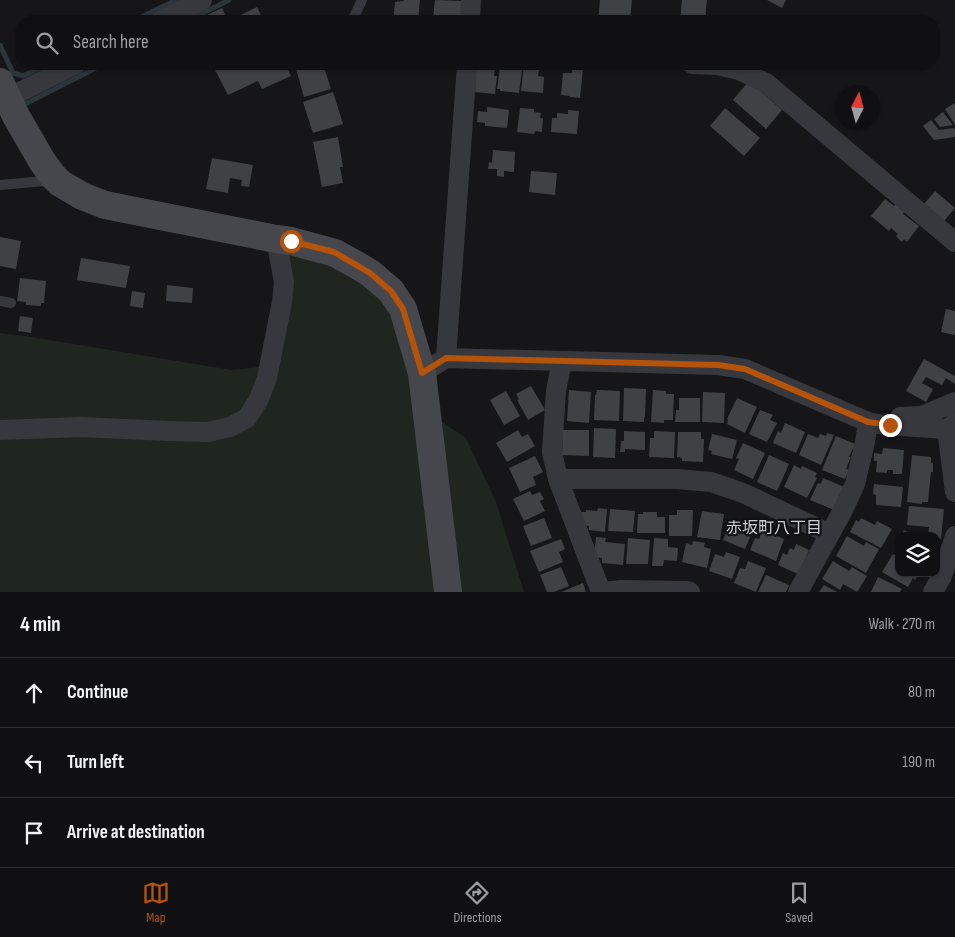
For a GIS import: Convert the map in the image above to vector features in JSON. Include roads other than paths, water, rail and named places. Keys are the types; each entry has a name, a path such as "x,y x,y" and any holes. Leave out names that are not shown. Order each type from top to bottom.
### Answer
{"street":[{"path":"172,15 202,0"},
{"path":"470,15 471,0"},
{"path":"65,70 7,101 42,161 60,183 82,196 105,205 291,241 334,252 370,273 391,291 403,309 422,373 448,592"},
{"path":"446,358 467,70"},
{"path":"739,70 766,82 955,242"},
{"path":"0,430 80,427 208,432 230,427 248,418 259,399 267,378 282,302 284,282 276,239"},
{"path":"422,373 446,358 718,365 745,369 868,422 890,425 951,426 955,492"},
{"path":"562,361 556,391 552,452 558,479 602,592 621,590 690,592"},
{"path":"890,425 895,417 922,416 955,402"},
{"path":"798,592 842,512 855,484 868,422"},
{"path":"558,479 677,479 711,482 743,493 830,534"},
{"path":"933,592 942,576 955,536"}],"lane":[{"path":"355,15 362,0"},
{"path":"0,186 44,181 52,175"}],"waterway":[{"path":"145,15 176,0"},
{"path":"199,15 229,0"},
{"path":"0,45 13,73 23,76 36,70"},
{"path":"21,106 92,70"}],"district":[{"name":"赤坂町八丁目","path":"774,528"}]}
